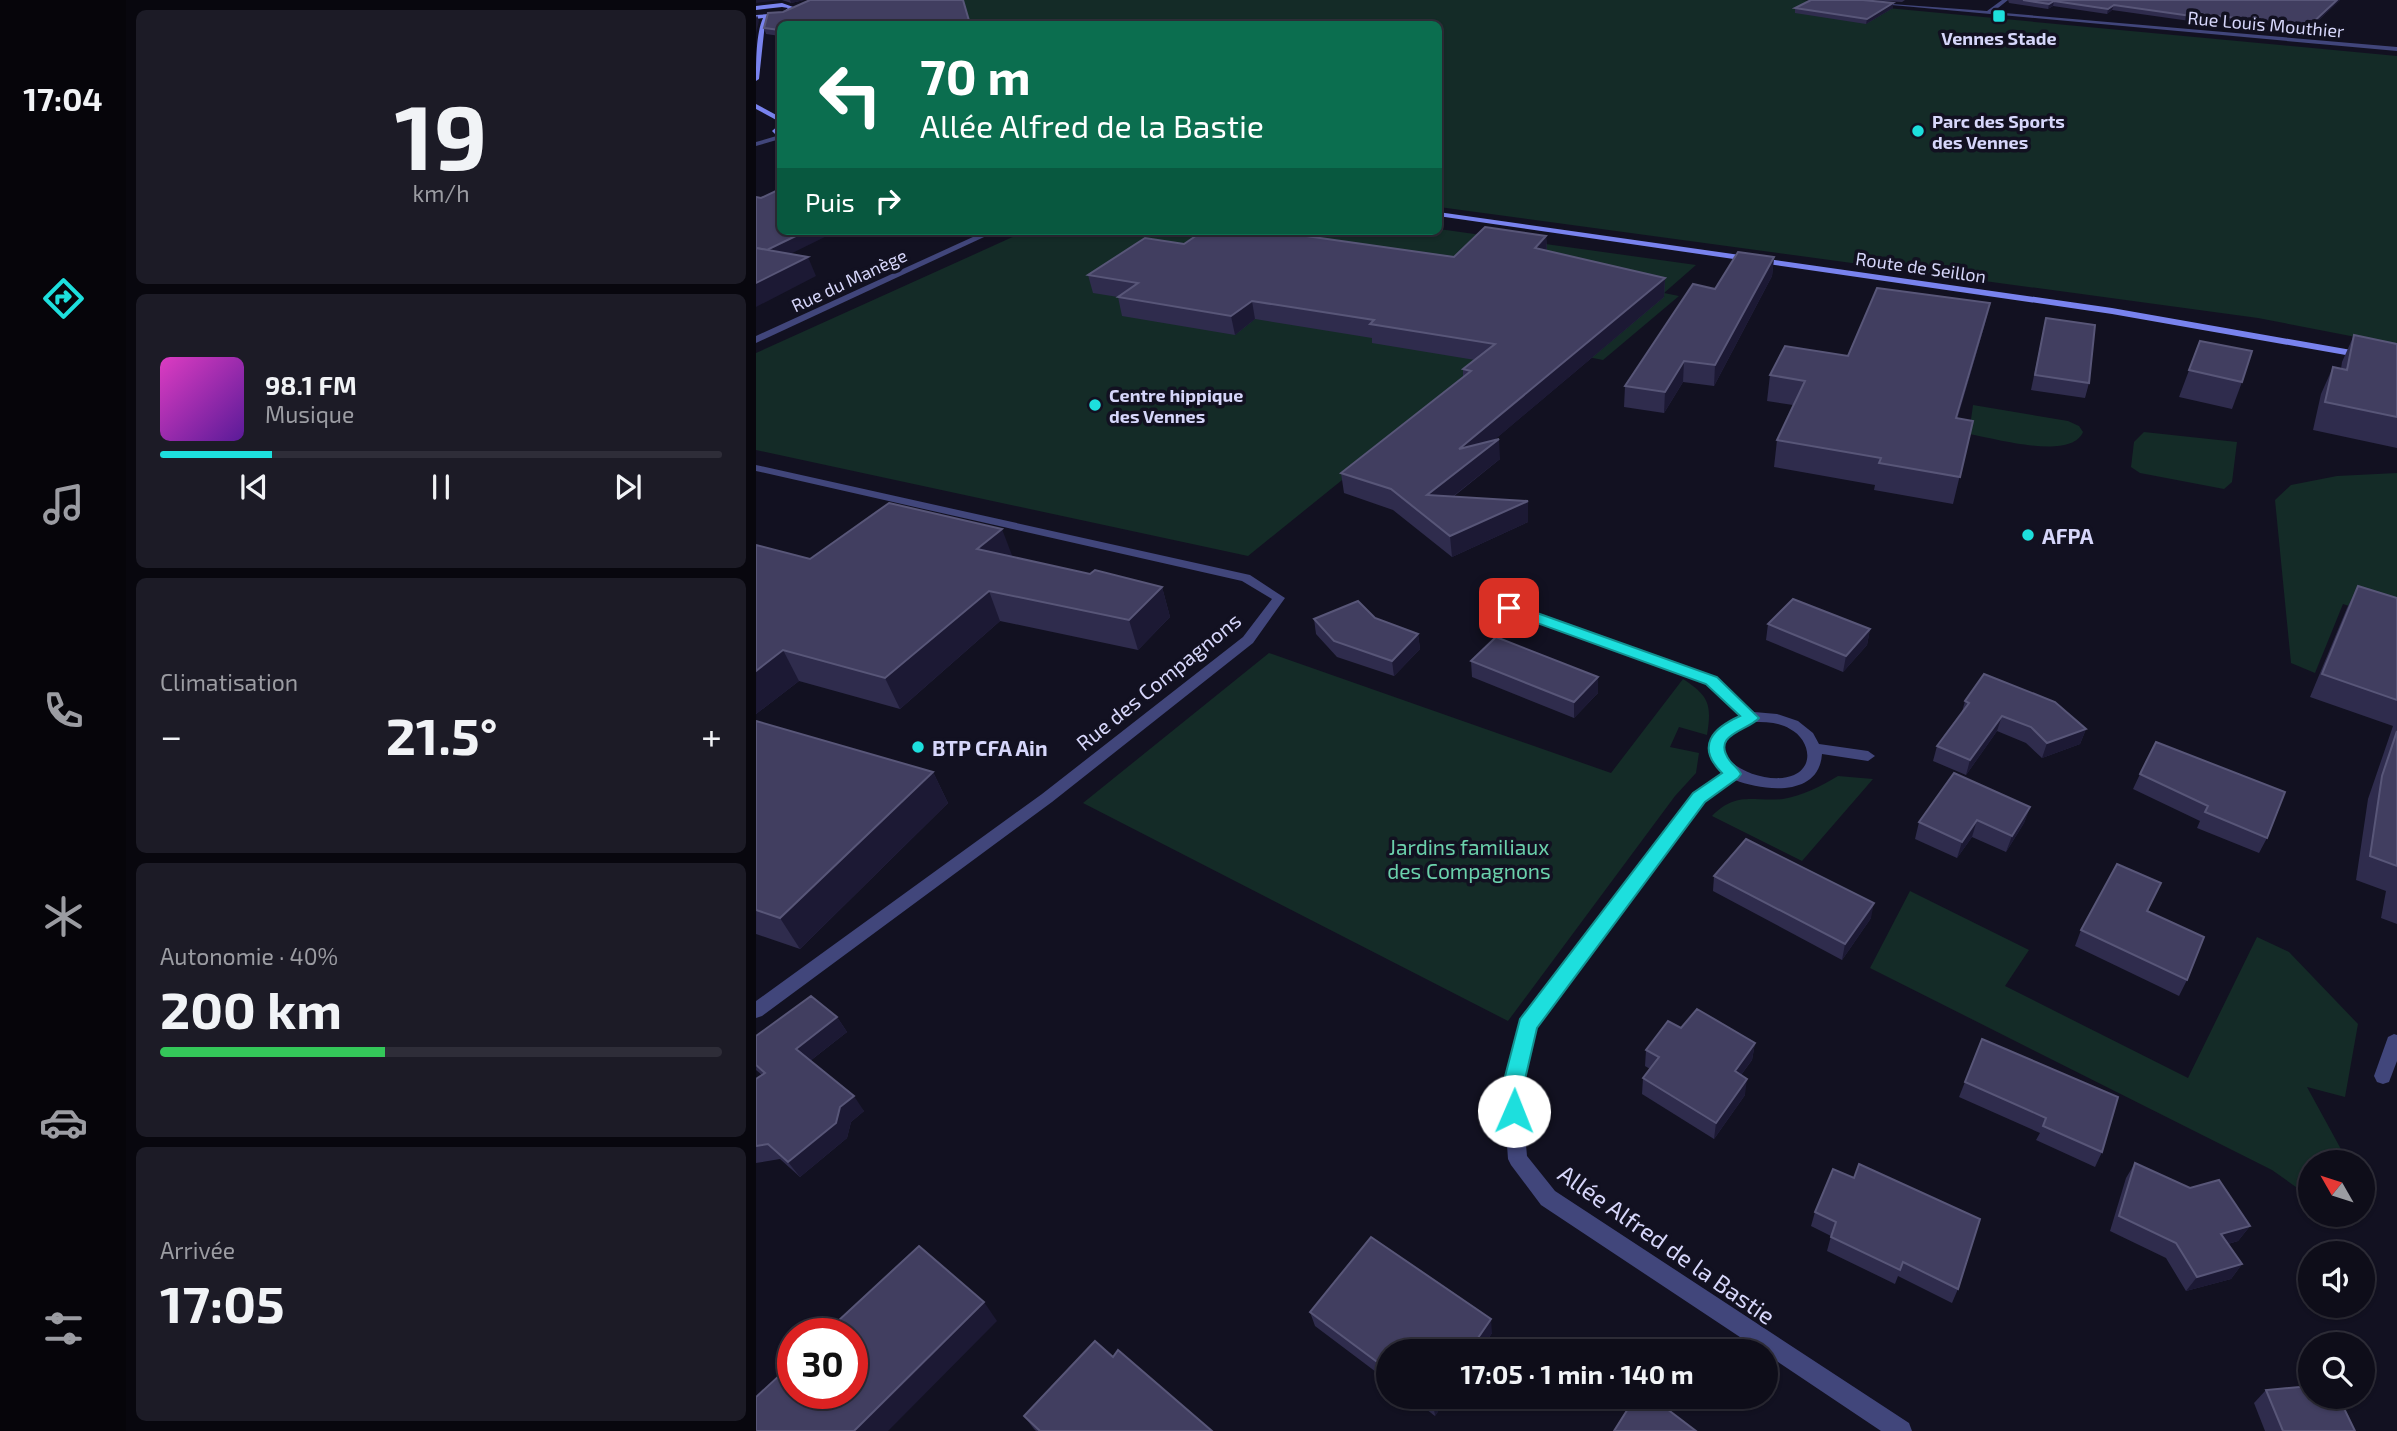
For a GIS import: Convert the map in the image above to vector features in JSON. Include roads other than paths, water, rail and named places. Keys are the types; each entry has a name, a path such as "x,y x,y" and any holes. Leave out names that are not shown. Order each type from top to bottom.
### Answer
{"street":[{"path":"762,0 768,6"},
{"name":"Rue Louis Mouthier","path":"1840,0 2397,49"},
{"path":"1988,13 2005,0"},
{"path":"756,8 800,5"},
{"path":"756,17 789,12 792,7"},
{"path":"756,79 762,23 767,16"},
{"path":"756,106 777,118"},
{"path":"756,144 777,138"},
{"name":"Route de Seillon","path":"1442,216 2099,309 2397,361"},
{"name":"Rue du Manège","path":"756,340 984,235"},
{"name":"Rue des Compagnons","path":"756,468 1246,578 1279,598 1248,640 1048,797 756,1011"},
{"path":"1509,608 1711,681 1751,718"},
{"path":"1751,718 1779,719 1795,725 1807,734 1815,748 1815,760 1810,771 1799,779 1783,784 1748,782 1732,774 1717,752 1718,740 1724,730 1751,718"},
{"path":"1815,748 1868,756"},
{"name":"Allée Alfred de la Bastie","path":"1732,774 1699,797 1528,1025 1512,1088 1518,1159 1548,1198 1902,1431"},
{"path":"2383,1076 2394,1042 2397,1043"}],"place":[{"name":"Vennes Stade","path":"1999,16"},
{"name":"Parc des Sports des Vennes","path":"1918,131"},
{"name":"Centre hippique des Vennes","path":"1095,405"},
{"name":"AFPA","path":"2028,535"},
{"name":"BTP CFA Ain","path":"918,747"}],"park label":[{"name":"Jardins familiaux des Compagnons","path":"1469,858"}]}
